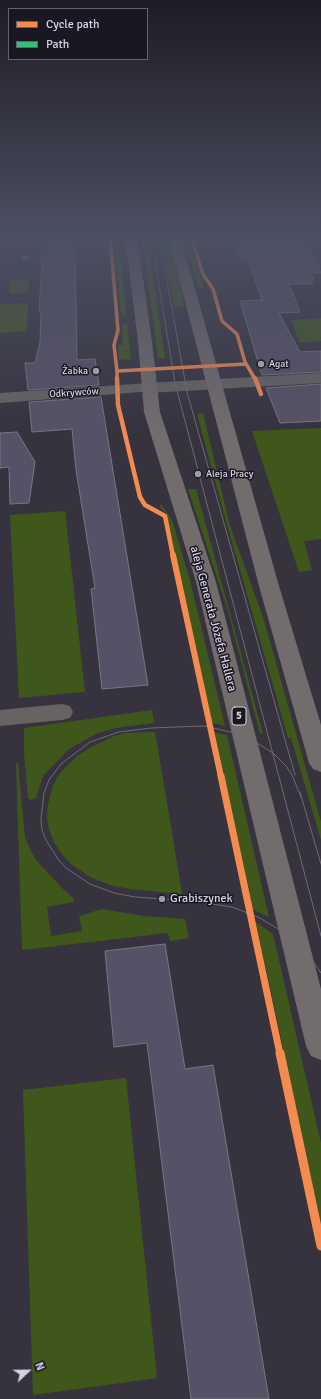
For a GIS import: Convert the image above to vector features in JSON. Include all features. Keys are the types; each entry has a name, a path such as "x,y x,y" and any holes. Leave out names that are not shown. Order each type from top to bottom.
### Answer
{"main road":[{"name":"aleja Generała Józefa Hallera","path":"140,301 152,412 165,457 206,582 321,1046"},
{"path":"193,301 216,384 269,586 321,762"}],"street":[{"path":"216,384 321,378"},
{"name":"Odkrywców","path":"0,398 216,384"},
{"path":"0,718 62,712"}],"green space":[{"path":"120,301 125,301 126,316 121,313"},
{"path":"151,301 157,301 165,358 158,358"},
{"path":"173,301 184,301 185,307 174,307"},
{"path":"28,303 27,331 0,333 0,304"},
{"path":"321,318 321,341 300,343 291,320"},
{"path":"127,324 131,359 119,360 118,345 123,345 122,325"},
{"path":"203,413 230,526 263,617 321,822 321,840 291,738 288,738 223,510 197,414"},
{"path":"321,428 321,539 304,541 312,570 299,572 252,431"},
{"path":"188,489 196,489 263,734 260,734 228,611"},
{"path":"161,504 172,520 190,580 225,726 212,723 166,513 160,508"},
{"path":"65,511 85,692 19,698 10,515"},
{"path":"152,710 154,723 115,728 98,733 69,749 43,776 36,798 31,800 28,798 24,754 24,728"},
{"path":"155,732 182,894 113,886 90,877 71,864 62,854 55,844 49,830 47,818 48,804 53,785 60,773 77,756 114,736 126,733"},
{"path":"213,732 227,735 269,917 252,909"},
{"path":"16,763 18,763 25,837 30,849 36,860 73,898 74,902 47,907 51,936 82,931 79,916 102,909 143,916 185,919 189,938 170,941 168,933 22,950"},
{"path":"256,922 273,934 321,1143 321,1224"},
{"path":"126,1078 157,1378 33,1395 23,1090"}],"building":[{"path":"40,301 76,301 77,360 95,359 99,385 28,390 25,363 35,363 40,342 41,311 39,311"},
{"path":"240,301 296,301 300,312 279,313 300,352 321,351 321,372 262,375"},
{"path":"321,384 321,421 280,423 266,388"},
{"path":"101,397 148,685 102,689 91,589 95,588 76,470 72,429 32,432 29,402"},
{"path":"17,432 35,462 29,503 10,504 9,467 0,468 0,433"},
{"path":"165,944 185,1069 213,1065 269,1399 191,1399 147,1043 114,1047 105,951"}],"tram line":[{"path":"162,301 175,383 273,753"},
{"path":"171,301 187,392 295,775"},
{"path":"273,753 244,735 204,726 151,728 119,732 90,742 61,764 49,780 44,793 41,819 42,830 46,840 58,859 66,868 90,884 114,893 135,897 192,901 232,907 258,917 285,933 307,953 321,973"},
{"path":"273,753 286,766 292,775 301,797"},
{"path":"273,753 321,936"},
{"path":"300,792 321,864"}],"cycle path":[{"path":"116,301 118,330 114,345 117,371"},
{"path":"217,301 217,307 222,321 237,334 245,362 254,375 261,394"},
{"path":"246,364 117,371 118,405 140,497 145,505 165,516 321,1246"}],"place":[{"name":"Agat","path":"261,364"},
{"name":"Żabka","path":"96,371"},
{"name":"Aleja Pracy","path":"198,474"},
{"name":"Grabiszynek","path":"162,899"}]}
